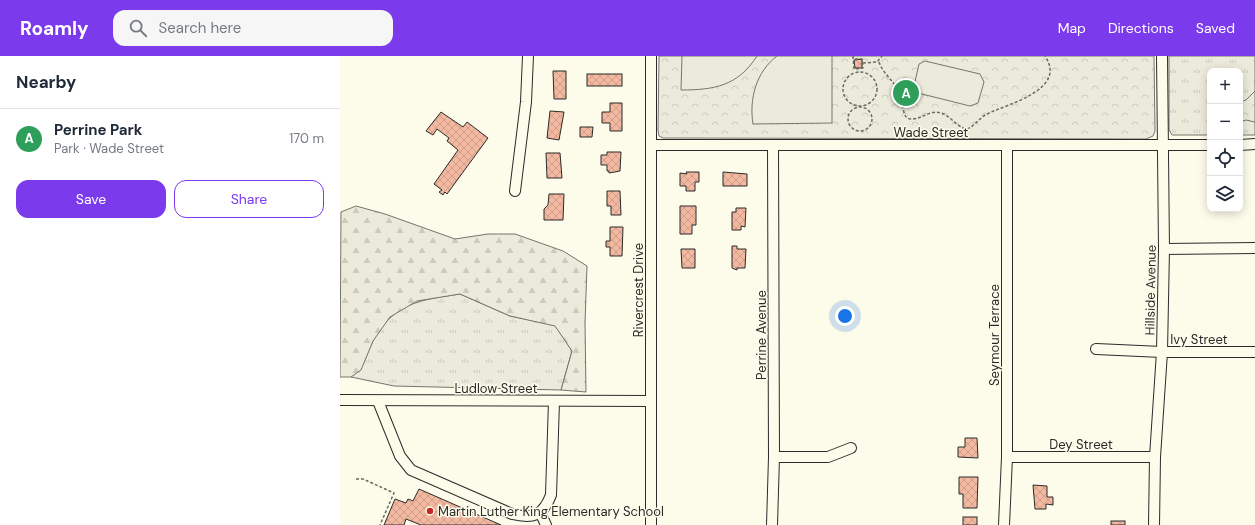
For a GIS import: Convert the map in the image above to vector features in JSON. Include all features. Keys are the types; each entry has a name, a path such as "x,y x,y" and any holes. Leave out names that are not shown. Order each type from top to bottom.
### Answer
{"street":[{"path":"515,191 526,102 528,56"},
{"name":"Rivercrest Drive","path":"651,56 651,525"},
{"name":"Hillside Avenue","path":"1154,525 1155,457 1162,352 1164,249 1162,56"},
{"name":"Seymour Terrace","path":"1004,525 1006,457 1007,144"},
{"path":"1243,144 1255,144"},
{"name":"Wade Street","path":"652,145 1207,145"},
{"name":"Perrine Avenue","path":"772,525 774,457 773,145"},
{"path":"1164,249 1255,248"},
{"name":"Ivy Street","path":"1096,349 1162,352 1255,352"},
{"name":"Ludlow Street","path":"340,400 651,401"},
{"path":"378,401 400,456 411,470 512,514 529,517 537,515 548,502 553,484 554,401"},
{"path":"774,457 828,457 851,448"},
{"name":"Dey Street","path":"1006,457 1155,457"},
{"path":"540,512 546,525"}],"path":[{"path":"853,56 854,69 863,68 862,59 854,59"},
{"path":"879,62 882,56"},
{"path":"879,62 900,92 904,115 907,118 912,119 937,112 943,114 959,126 967,129 984,115 1032,95 1039,90 1047,80 1050,72 1045,56"},
{"path":"863,63 879,62"},
{"path":"860,106 846,100 842,90 843,85 849,76 858,72 869,75 876,83 877,88 874,99 870,103 860,106 851,111 848,121 855,130 860,131 870,126 872,116 870,111 860,106"},
{"path":"356,479 363,479 394,493 380,525"}],"green space":[{"path":"659,56 1154,56 1155,131 1153,136 1146,139 663,138 659,136 658,130"},
{"path":"682,56 757,56 742,74 733,80 715,87 681,90"},
{"path":"777,56 832,56 832,123 753,124 753,96 759,78 770,62"},
{"path":"1169,56 1255,56 1255,135 1243,135 1243,68 1207,68 1207,135 1172,135 1169,130"},
{"path":"925,61 980,74 984,82 978,103 970,106 918,93 914,86 919,64"},
{"path":"1255,91 1255,122 1246,120 1243,121 1243,101"},
{"path":"356,206 385,214 455,239 488,234 515,234 563,251 587,266 585,323 586,392 561,390 572,351 555,326 510,316 460,294 417,301 390,317 373,341 361,370 351,377 340,377 341,212"},
{"path":"460,294 510,316 555,325 572,351 561,390 394,386 351,377 360,369 381,328 399,311 421,301"}],"building":[{"path":"862,59 862,68 855,68 854,60"},
{"path":"553,71 566,71 566,99 554,99"},
{"path":"587,74 622,74 622,86 587,86"},
{"path":"610,103 622,103 622,131 610,131 610,123 602,123 602,112 610,112"},
{"path":"550,111 564,112 559,140 547,138"},
{"path":"441,112 463,127 467,122 488,138 447,194 445,192 443,195 439,192 442,190 434,184 458,150 447,141 449,138 437,129 433,135 426,131"},
{"path":"580,127 593,127 592,137 580,137"},
{"path":"607,152 621,152 620,171 609,173 609,171 607,171 607,165 601,165 601,155 607,155"},
{"path":"546,153 560,153 562,178 547,178"},
{"path":"686,172 699,172 699,182 695,182 695,191 686,191 686,186 680,186 680,173 687,174"},
{"path":"723,172 747,174 747,186 723,186"},
{"path":"607,191 620,191 621,215 611,215 611,206 607,206"},
{"path":"549,194 564,194 563,220 544,220 544,209 548,205"},
{"path":"680,206 696,206 696,225 692,225 692,234 680,234"},
{"path":"736,208 746,208 745,227 741,226 741,230 732,230 732,212 736,212"},
{"path":"610,227 623,227 622,256 610,256 610,247 606,247 606,241 610,241"},
{"path":"732,246 737,246 737,249 746,249 745,268 737,268 737,270 732,268"},
{"path":"681,249 695,249 695,268 682,268"},
{"path":"965,438 977,438 978,458 958,457 958,447 965,447"},
{"path":"959,477 978,477 977,508 963,508 963,494 959,494"},
{"path":"1033,485 1047,486 1047,497 1053,497 1053,505 1046,504 1046,509 1035,509"},
{"name":"Martin Luther King Elementary School","path":"419,489 501,525 421,525 406,519 404,525 384,525 395,499 406,503 408,499 413,501"},
{"path":"963,517 977,517 977,525 963,525"},
{"path":"1111,521 1125,521 1125,525 1111,525"}],"place":[{"name":"Perrine Park","path":"906,93"},
{"name":"Martin Luther King Elementary School","path":"430,511"}]}
